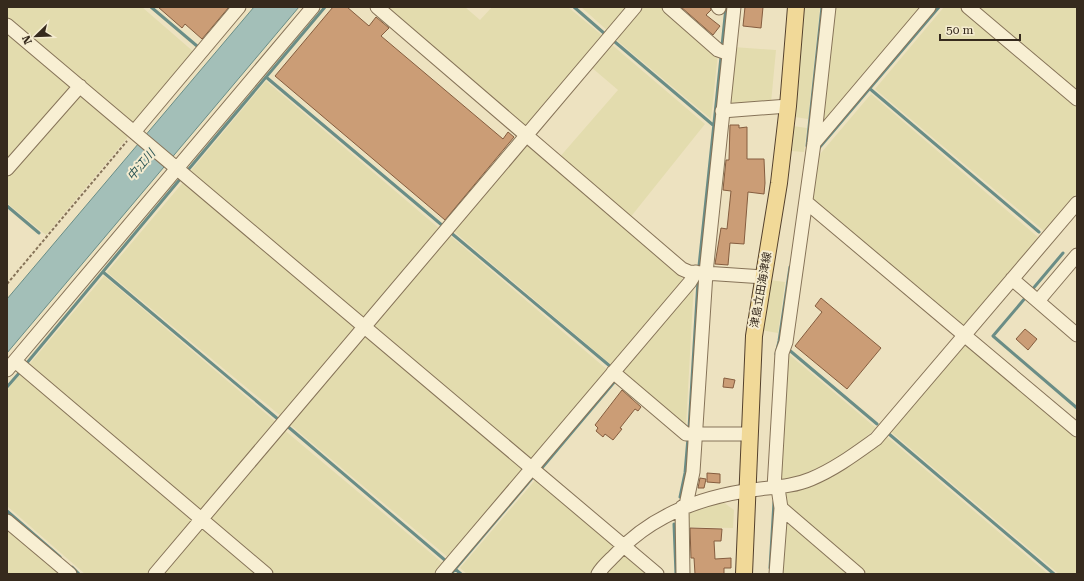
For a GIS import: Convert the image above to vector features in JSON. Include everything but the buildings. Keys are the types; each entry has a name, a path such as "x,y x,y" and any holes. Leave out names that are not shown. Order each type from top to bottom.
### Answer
{"main road":[{"name":"津島立田海津線","path":"744,574 746,490 754,336 779,183 788,106 796,7"}],"street":[{"path":"136,135 239,7"},
{"path":"266,574 201,519 11,366 175,166 313,7"},
{"path":"377,7 682,269 701,273 764,277"},
{"path":"155,574 635,7"},
{"path":"669,7 718,50 729,54"},
{"path":"683,574 684,506 693,472 696,434 701,273 734,7"},
{"path":"776,574 780,508 776,488 782,353 786,342 814,143 828,7"},
{"path":"814,143 929,7"},
{"path":"968,7 1077,99"},
{"path":"7,25 658,574"},
{"path":"7,170 80,86"},
{"path":"722,111 788,106"},
{"path":"806,202 1077,430"},
{"path":"598,574 624,545 648,526 684,506 708,498 746,490 776,488 810,479 846,461 876,439 1076,206"},
{"path":"1038,301 1077,255"},
{"path":"442,574 690,282 701,273"},
{"path":"1012,279 1077,335"},
{"path":"613,372 686,434 749,434"},
{"path":"780,508 858,574"},
{"path":"7,521 70,574"}],"path":[{"path":"7,284 136,135"}],"shaded area":[{"path":"7,7 142,7 195,53 135,123 130,123 7,19"},
{"path":"383,7 465,7 480,20 492,7 568,7 604,37 528,126 524,127"},
{"path":"581,7 630,7 609,32"},
{"path":"638,7 664,7 718,54 711,119 613,37"},
{"path":"804,7 820,7 808,119 795,117"},
{"path":"832,7 924,7 818,134"},
{"path":"944,7 964,7 1077,103 1077,193 1045,232 875,89"},
{"path":"974,7 1077,7 1077,95"},
{"path":"7,26 74,87 7,164"},
{"path":"611,44 705,124 629,219 558,159 618,90 591,67"},
{"path":"733,47 776,50 771,103 728,107"},
{"path":"266,81 441,230 362,319 189,173"},
{"path":"78,93 129,133 127,138 46,235 7,203 7,176"},
{"path":"871,94 1039,238 967,324 959,326 811,202 815,160"},
{"path":"793,126 807,128 804,152 791,151"},
{"path":"522,145 527,145 682,278 685,283 614,367 451,229"},
{"path":"185,180 356,325 356,329 282,417 107,272"},
{"path":"447,233 610,372 534,461 529,461 371,327"},
{"path":"104,276 277,423 203,512 198,512 27,367"},
{"path":"769,280 785,282 778,333 761,330"},
{"path":"694,282 686,426 620,370"},
{"path":"366,333 525,471 450,559 287,422"},
{"path":"970,344 1077,435 1077,574 1059,574 890,431 963,345"},
{"path":"785,351 876,428 855,447 831,462 799,476 778,480"},
{"path":"22,371 194,518 194,522 150,574 85,574 7,506 7,390"},
{"path":"282,428 445,565 438,574 271,574 208,521"},
{"path":"886,436 1048,574 863,574 790,513 783,499 785,492 812,485 841,471 859,459"},
{"path":"537,478 611,541 613,547 591,574 467,574 460,568"},
{"path":"723,502 734,510 733,528 687,527 687,516 689,512"},
{"path":"787,518 853,574 779,574"},
{"path":"7,525 66,574 7,574"},
{"path":"203,527 260,574 159,574"},
{"path":"626,554 651,574 605,574 622,555"}],"water":[{"name":"中江川","path":"254,7 299,7 7,353 7,299"}],"waterway":[{"path":"151,7 197,46"},
{"path":"188,170 325,7"},
{"path":"574,7 605,34"},
{"path":"722,46 726,7"},
{"path":"807,146 822,7"},
{"path":"819,148 939,7"},
{"path":"615,42 713,125"},
{"path":"699,266 721,57"},
{"path":"266,77 443,226"},
{"path":"869,88 1039,232"},
{"path":"26,364 181,178"},
{"path":"7,206 39,233"},
{"path":"450,232 611,367"},
{"path":"1031,291 1063,253"},
{"path":"776,354 790,267"},
{"path":"103,272 279,420"},
{"path":"687,429 689,428 698,281"},
{"path":"1026,297 993,336 1077,408"},
{"path":"788,349 877,424"},
{"path":"7,387 20,372"},
{"path":"541,469 616,380"},
{"path":"286,425 446,561"},
{"path":"889,434 1054,574"},
{"path":"680,497 685,473 688,438"},
{"path":"451,574 533,477"},
{"path":"770,568 774,502"},
{"path":"7,511 60,557"},
{"path":"674,524 676,574"},
{"path":"72,567 79,574"},
{"path":"455,569 461,574"}]}
